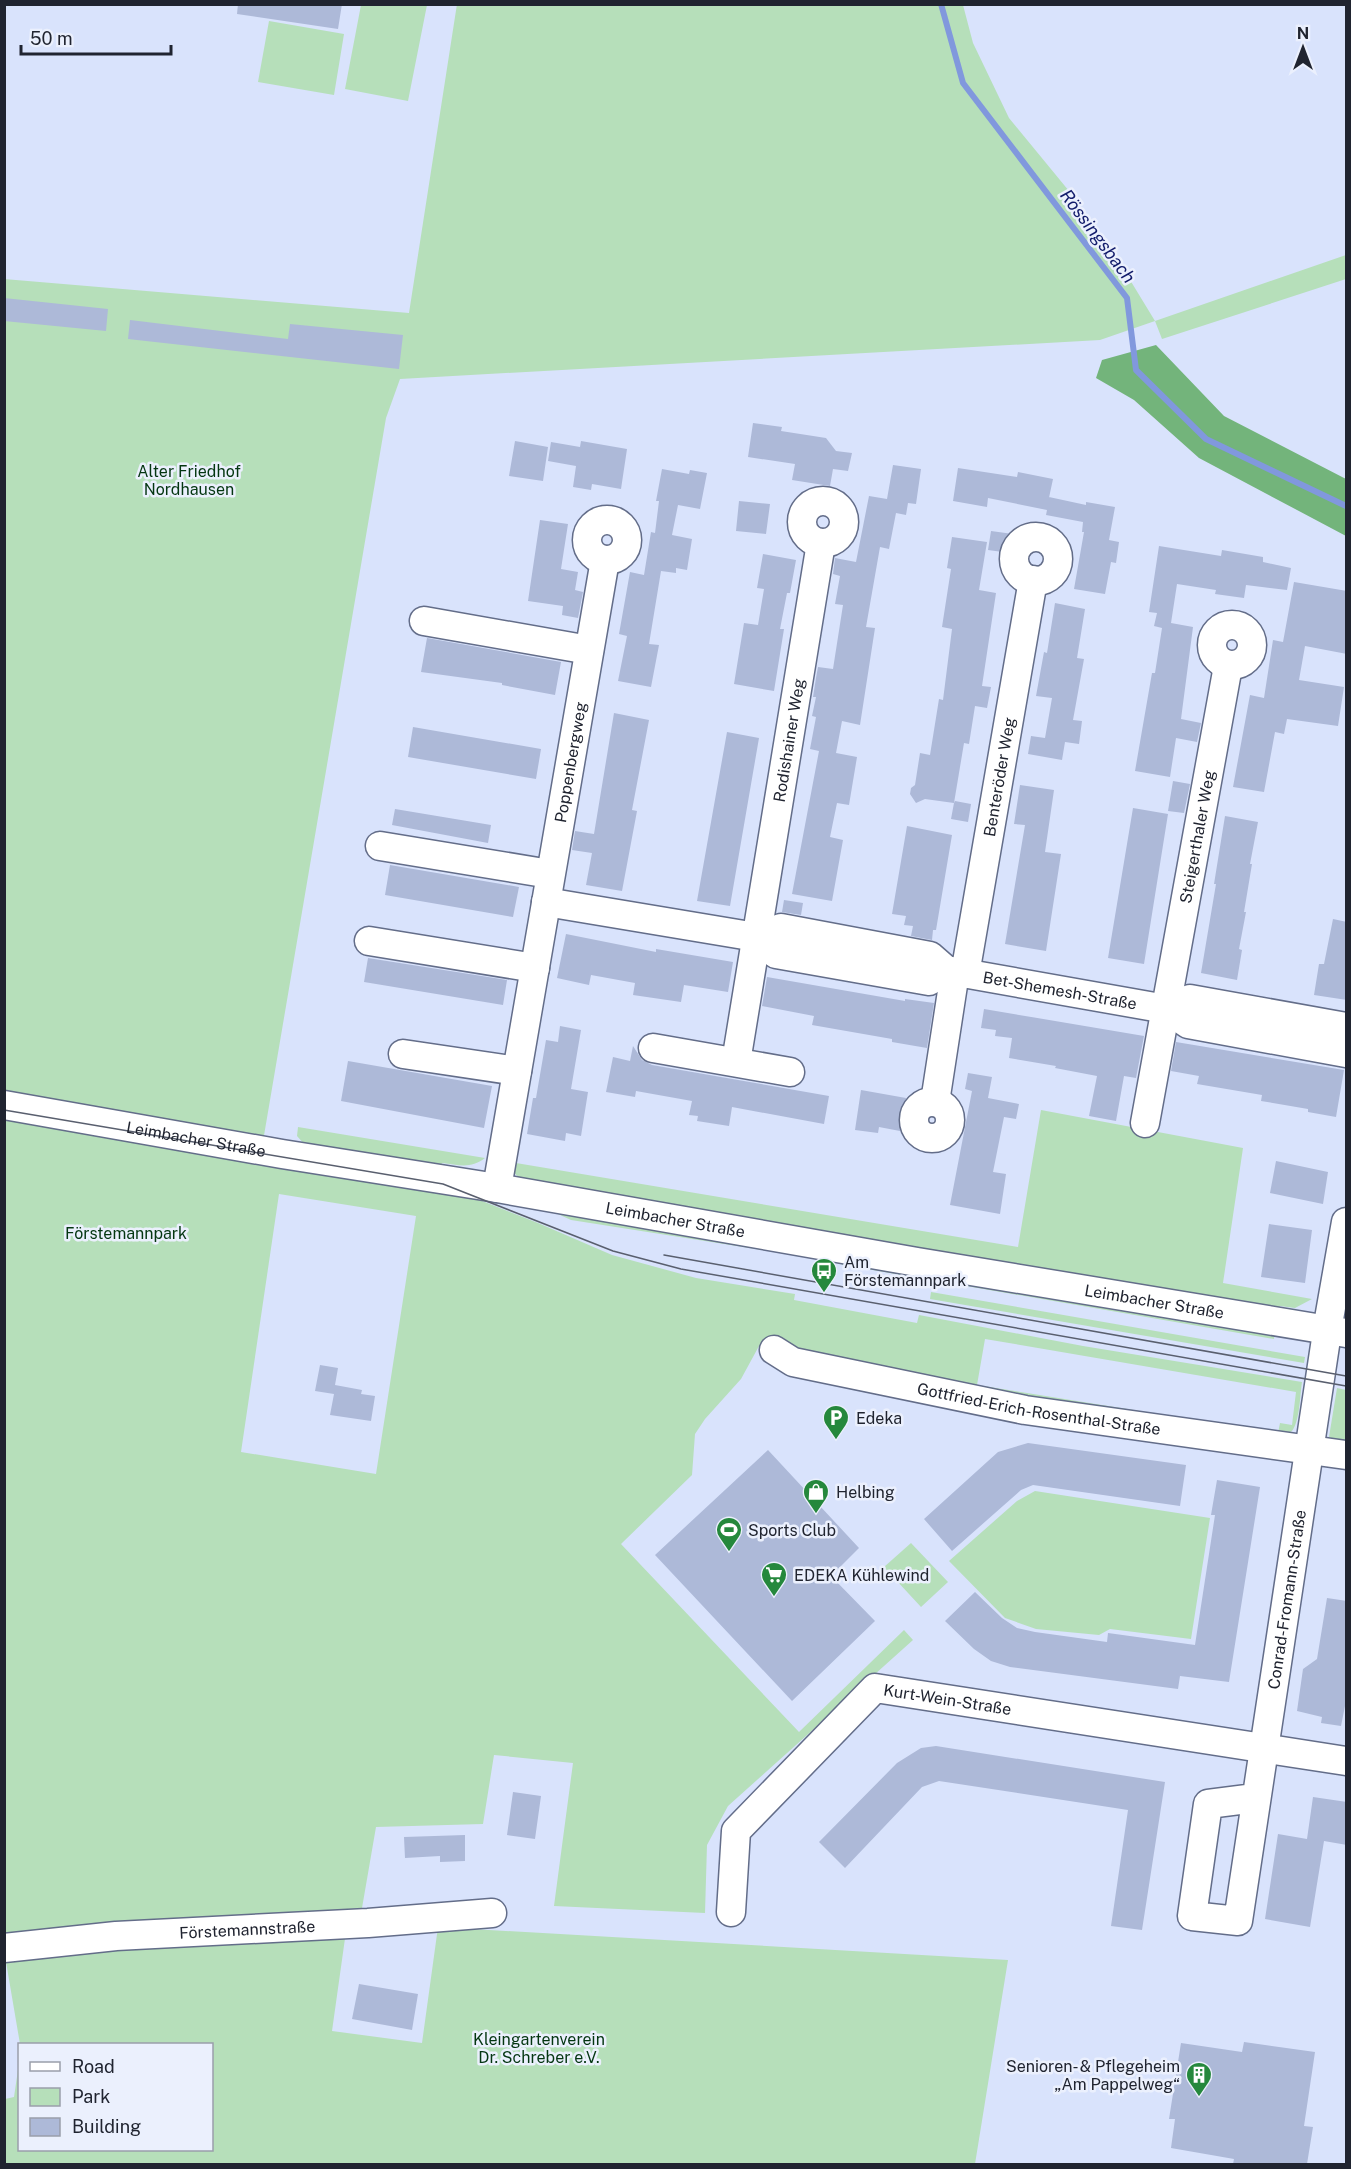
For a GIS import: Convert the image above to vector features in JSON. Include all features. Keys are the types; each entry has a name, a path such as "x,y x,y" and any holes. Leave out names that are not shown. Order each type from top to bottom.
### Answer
{"street":[{"name":"Rodishainer Weg","path":"756,937 821,543"},
{"name":"Poppenbergweg","path":"497,1188 605,560"},
{"name":"Benteröder Weg","path":"955,972 1033,580"},
{"path":"424,621 589,650"},
{"name":"Steigerthaler Weg","path":"1166,1009 1227,666"},
{"path":"380,846 548,888"},
{"name":"Bet-Shemesh-Straße","path":"548,888 756,937 782,928 930,956 955,972 1166,1009 1188,1024 1347,1053"},
{"path":"736,1062 756,937"},
{"path":"369,941 535,968"},
{"path":"935,1102 955,972"},
{"name":"Bet-Shemesh-Straße","path":"1166,1009 1190,999 1347,1027"},
{"path":"1145,1123 1166,1009"},
{"path":"653,1048 790,1072"},
{"path":"403,1054 517,1071"},
{"name":"Leimbacher Straße","path":"4,1105 917,1262 1337,1331"},
{"name":"Conrad-Fromann-Straße","path":"1255,1798 1310,1451 1337,1331 1347,1222"},
{"name":"Gottfried-Erich-Rosenthal-Straße","path":"774,1350 793,1362 1025,1410 1310,1451"},
{"path":"1310,1451 1347,1455"},
{"name":"Kurt-Wein-Straße","path":"731,1912 736,1831 875,1688 1263,1749"},
{"path":"1263,1749 1347,1761"},
{"name":"Förstemannstraße","path":"4,1948 116,1936 368,1923 492,1913"}],"green space":[{"path":"457,4 963,5 973,43 1009,118 1069,191 1127,275 1155,321 1100,340 400,379 386,418 260,1159 462,1193 612,1255 696,1278 795,1294 794,1300 917,1323 919,1315 1083,1346 1302,1382 1295,1427 1283,1436 1278,1433 1280,1423 1292,1425 1296,1392 985,1339 977,1385 1202,1421 975,1392 759,1346 741,1379 705,1419 695,1434 692,1475 621,1544 799,1732 904,1630 913,1640 728,1806 707,1845 705,1913 554,1906 573,1763 494,1755 483,1824 376,1827 362,1908 349,1910 332,2031 422,2043 438,1927 1008,1960 975,2164 5,2164 5,2099 14,2097 18,2070 18,2151 213,2151 213,2043 20,2043 5,1956 4,279 409,313","holes":["279,1194 416,1216 376,1474 241,1452"]},
{"path":"361,5 427,5 408,101 345,89"},
{"path":"269,21 344,34 334,95 258,82"},
{"path":"1346,255 1346,279 1162,339 1155,321"},
{"path":"1156,345 1224,416 1346,479 1346,536 1199,458 1134,400 1096,378 1102,360"},
{"path":"1041,1110 1243,1148 1223,1283 1312,1299 1295,1308 1280,1306 1279,1313 523,1181 513,1172 510,1162 1018,1247"},
{"path":"298,1127 485,1158 470,1165 442,1163 440,1169 305,1145 297,1136"},
{"path":"532,1202 908,1274 907,1276 826,1260 571,1220"},
{"path":"921,1276 1275,1331 1274,1339 920,1278"},
{"path":"931,1292 1305,1357 1304,1363 930,1299"},
{"path":"1337,1388 1346,1390 1346,1444 1329,1437"},
{"path":"1035,1491 1210,1518 1191,1639 1110,1629 1099,1635 1036,1629 1005,1618 949,1561 1017,1501"},
{"path":"911,1543 948,1582 921,1607 884,1567"}],"building":[{"path":"238,4 342,4 338,29 237,14"},
{"path":"4,298 108,309 106,331 4,321"},
{"path":"130,320 288,339 290,324 403,335 399,369 128,339"},
{"path":"753,423 782,427 781,431 826,438 836,451 852,453 848,471 833,469 830,486 792,480 795,464 748,457"},
{"path":"515,441 548,447 543,481 509,476"},
{"path":"581,441 627,449 621,489 592,484 591,490 573,487 576,466 548,461 551,442 580,447"},
{"path":"893,465 921,469 916,504 908,503 906,515 896,513 889,549 880,547 866,627 875,628 860,725 842,721 836,753 857,757 849,805 837,803 830,837 843,840 832,901 792,894 819,751 810,749 816,717 812,716 816,697 813,697 816,678 818,667 833,669 843,605 835,604 840,576 833,574 835,558 856,562 869,496 887,499"},
{"path":"958,468 1017,477 1018,472 1053,479 1049,497 1086,505 1086,502 1115,507 1109,540 1119,542 1116,563 1111,562 1105,594 1074,589 1084,532 1082,532 1083,522 1046,515 1047,510 988,498 987,507 953,501"},
{"path":"662,469 689,474 690,470 707,473 700,509 678,505 672,535 692,539 687,570 676,568 676,573 661,571 649,644 659,645 651,687 618,681 627,636 619,634 630,572 644,575 651,532 655,533 659,501 656,501"},
{"path":"739,501 770,504 766,534 736,531"},
{"path":"540,520 568,524 561,569 578,572 575,590 583,592 578,618 562,615 563,606 528,601"},
{"path":"991,531 1013,534 1010,553 988,550"},
{"path":"952,537 987,542 979,590 996,593 982,686 991,687 987,708 975,706 969,744 964,743 954,803 925,799 916,803 910,794 911,788 915,785 920,753 930,755 939,699 943,700 952,629 942,627 951,569 947,568"},
{"path":"1159,546 1221,556 1222,550 1263,557 1263,562 1291,568 1287,590 1246,585 1244,598 1215,594 1216,590 1177,584 1171,623 1193,627 1181,719 1201,723 1197,742 1176,738 1170,777 1135,771 1162,628 1154,626 1157,613 1149,612"},
{"path":"763,554 796,560 780,629 784,629 774,691 734,684 744,623 758,625 764,589 757,588"},
{"path":"1294,582 1347,591 1347,654 1305,646 1299,680 1344,687 1338,726 1287,719 1284,734 1275,732 1264,792 1233,787 1250,695 1264,698 1273,640 1283,642"},
{"path":"1055,603 1085,609 1077,658 1084,659 1073,720 1082,721 1079,744 1065,742 1062,760 1028,754 1031,736 1045,738 1052,698 1036,696 1044,652 1047,653"},
{"path":"427,638 561,662 555,695 502,685 502,683 421,672"},
{"path":"614,713 649,720 632,810 637,811 622,891 586,885 592,853 572,850 575,831 594,834"},
{"path":"413,727 541,749 536,779 408,757"},
{"path":"727,732 759,738 730,906 697,901"},
{"path":"1173,781 1190,784 1184,813 1168,811"},
{"path":"1020,785 1054,790 1045,852 1061,854 1046,951 1005,944 1025,825 1014,824"},
{"path":"955,801 971,804 968,822 951,819"},
{"path":"1133,808 1168,814 1144,964 1108,958"},
{"path":"395,809 491,825 488,843 392,825"},
{"path":"1225,816 1258,822 1250,864 1252,864 1239,949 1242,950 1237,980 1201,973"},
{"path":"907,826 952,835 936,930 933,930 932,940 911,936 913,926 904,925 906,916 892,914"},
{"path":"390,865 519,887 513,917 385,895"},
{"path":"784,900 803,903 801,915 782,912"},
{"path":"1333,919 1347,922 1347,1000 1314,995 1319,964 1324,964"},
{"path":"566,934 656,952 656,949 733,962 728,992 684,985 681,1002 633,995 635,983 591,975 589,985 557,978"},
{"path":"368,958 507,980 503,1005 364,982"},
{"path":"767,977 905,1001 905,999 934,1003 927,1048 892,1042 892,1039 812,1025 814,1016 762,1006"},
{"path":"984,1009 1144,1036 1136,1078 1124,1076 1116,1121 1089,1116 1097,1076 1009,1058 1012,1038 995,1036 996,1030 981,1028"},
{"path":"560,1026 581,1030 571,1089 588,1092 581,1136 566,1133 565,1141 527,1134 546,1040 558,1042"},
{"path":"1176,1042 1344,1070 1336,1117 1308,1112 1308,1109 1261,1101 1262,1095 1197,1084 1199,1076 1171,1071"},
{"path":"633,1046 642,1060 652,1065 829,1096 824,1124 732,1107 729,1126 697,1121 698,1116 689,1115 692,1101 636,1091 635,1097 606,1092 613,1057 630,1061"},
{"path":"348,1061 492,1086 484,1128 341,1101"},
{"path":"968,1073 992,1077 988,1098 1019,1104 1016,1119 1004,1117 993,1172 1006,1174 1000,1214 950,1205 972,1091 965,1089"},
{"path":"861,1090 906,1098 900,1131 879,1127 878,1133 855,1130"},
{"path":"1276,1161 1328,1172 1323,1204 1270,1193"},
{"path":"1269,1224 1312,1230 1305,1283 1261,1277"},
{"path":"320,1365 338,1368 335,1385 362,1390 361,1394 375,1396 371,1421 330,1415 334,1394 315,1391"},
{"path":"1028,1443 1186,1465 1180,1506 1033,1485 1021,1490 952,1551 924,1519 998,1452"},
{"name":"EDEKA Kühlewind","path":"768,1450 859,1548 831,1576 875,1621 792,1701 655,1555"},
{"path":"1217,1480 1260,1487 1229,1682 1180,1676 1178,1689 1010,1667 991,1661 974,1649 945,1621 975,1592 1002,1618 1017,1628 1107,1642 1108,1633 1195,1645 1215,1515 1211,1515"},
{"path":"1327,1598 1347,1601 1347,1696 1341,1726 1321,1723 1322,1717 1297,1711 1303,1669 1317,1659"},
{"path":"936,1746 1165,1782 1142,1930 1111,1926 1128,1810 939,1781 922,1787 845,1868 819,1842 897,1763 921,1748"},
{"path":"513,1792 541,1796 535,1839 507,1835"},
{"path":"1313,1797 1347,1802 1347,1845 1324,1841 1310,1927 1265,1919 1278,1834 1307,1839"},
{"path":"465,1835 465,1861 440,1862 440,1856 405,1858 404,1837"},
{"path":"359,1984 418,1994 412,2030 352,2019"},
{"name":"Senioren- & Pflegeheim „Am Pappelweg“","path":"1244,2042 1315,2052 1304,2126 1313,2127 1307,2164 1233,2164 1234,2159 1171,2148 1175,2119 1169,2119 1181,2043 1242,2052"}],"waterway":[{"name":"Rössingsbach","path":"941,4 963,83 1127,298 1136,370 1206,439 1346,506"}],"tram line":[{"path":"4,1110 443,1184 613,1251 681,1269 1346,1386"},
{"path":"664,1255 1346,1376"}],"place":[{"name":"Am Förstemannpark","path":"824,1294"},
{"name":"Edeka","path":"836,1441"},
{"name":"Helbing","path":"816,1515"},
{"name":"Sports Club","path":"729,1553"},
{"name":"EDEKA Kühlewind","path":"774,1598"},
{"name":"Senioren- & Pflegeheim „Am Pappelweg“","path":"1199,2098"}],"park label":[{"name":"Alter Friedhof Nordhausen","path":"189,480"},
{"name":"Förstemannpark","path":"126,1233"},
{"name":"Kleingartenverein Dr. Schreber e.V.","path":"539,2048"}]}
